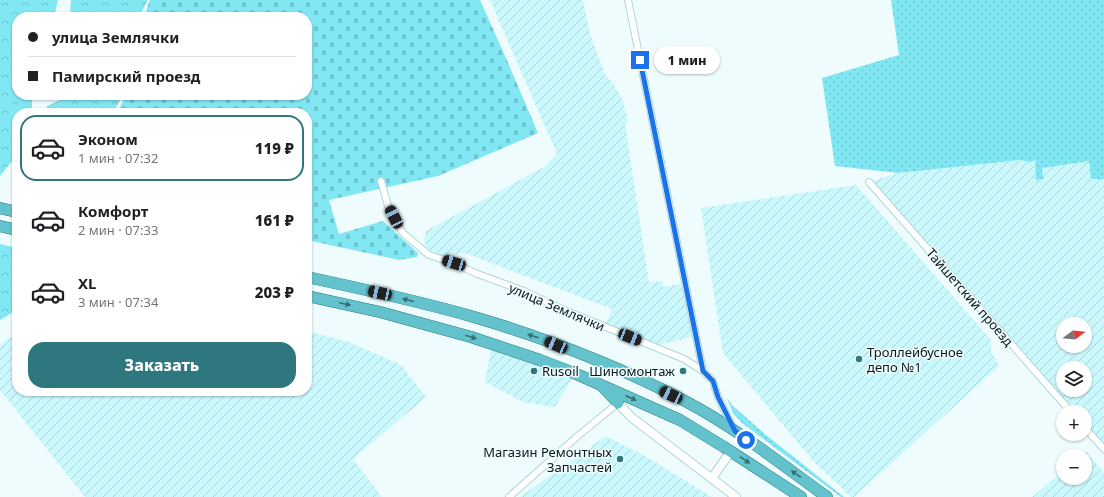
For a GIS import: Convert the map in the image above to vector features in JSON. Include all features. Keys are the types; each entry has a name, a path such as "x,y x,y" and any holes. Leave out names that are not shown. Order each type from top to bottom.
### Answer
{"highway":[{"path":"0,208 12,211"},
{"path":"0,226 12,229"},
{"path":"312,278 380,293 474,317 548,342 628,375 685,401 735,431 827,497"},
{"path":"312,297 380,312 471,337 540,360 600,384 680,420 731,451 801,497"},
{"path":"600,384 618,403"}],"street":[{"path":"628,0 703,371"},
{"name":"улица Землячки","path":"381,181 389,208 398,226 404,234 429,255 454,263 475,273 524,291 583,318 684,359 703,371 713,381 718,397 735,431"},
{"name":"Тайшетский проезд","path":"869,182 1065,405"},
{"path":"509,497 618,403 631,417 736,497"},
{"path":"1092,436 1104,449"},
{"path":"712,478 731,451"}],"shaded area":[{"path":"490,0 583,0 590,34 605,75 616,88 623,101 628,121 625,124 649,283 662,281 663,287 681,284 689,316 692,337 654,346 606,324 612,309 465,253 438,256 427,249 424,240 426,231 544,167 557,154"},
{"path":"1104,149 1104,445 1092,432 1092,405 1068,405 1061,397 1092,397 1092,361 1056,361 1056,392 869,182 898,173 1020,160 1030,162 1039,159"},
{"path":"856,185 991,340 991,351 999,366 854,497 851,497 815,463 723,353 701,208"},
{"path":"312,332 349,342 401,365 426,397 353,459 382,497 85,497 0,390 0,345 12,336 12,396 312,396"},
{"path":"491,350 573,377 555,407 523,402 485,382"},
{"path":"606,436 645,456 712,497 520,497"},
{"path":"1092,458 1104,473 1104,497 1032,497 1056,477 1056,485 1092,485"}],"green space":[{"path":"0,0 58,0 55,12 12,12 12,100 32,100 32,108 12,108 12,161 0,176"},
{"path":"71,0 148,0 142,12 70,12"},
{"path":"150,0 480,0 538,133 438,176 329,200 339,234 383,221 418,253 417,257 399,260 312,241 312,108 120,108 124,100 312,100 312,12 146,12"},
{"path":"891,0 1104,0 1104,179 1091,179 1089,161 1042,168 1043,179 1036,180 1035,162 1037,160 1030,162 1020,160 898,173 835,166 822,78 899,55"},
{"path":"60,100 120,100 116,108 47,108 47,106"},
{"path":"0,244 12,247 12,313 0,320"},
{"path":"727,398 733,406 766,435 844,497 841,497 742,423 733,413"}],"place":[{"name":"Троллейбусное депо №1","path":"859,359"},
{"name":"Rusoil","path":"534,371"},
{"name":"Шиномонтаж","path":"683,371"},
{"name":"Магазин Ремонтных Запчастей","path":"620,459"}],"route":[{"path":"640,60 703,371 713,381 718,397 735,431 746,440"}]}
